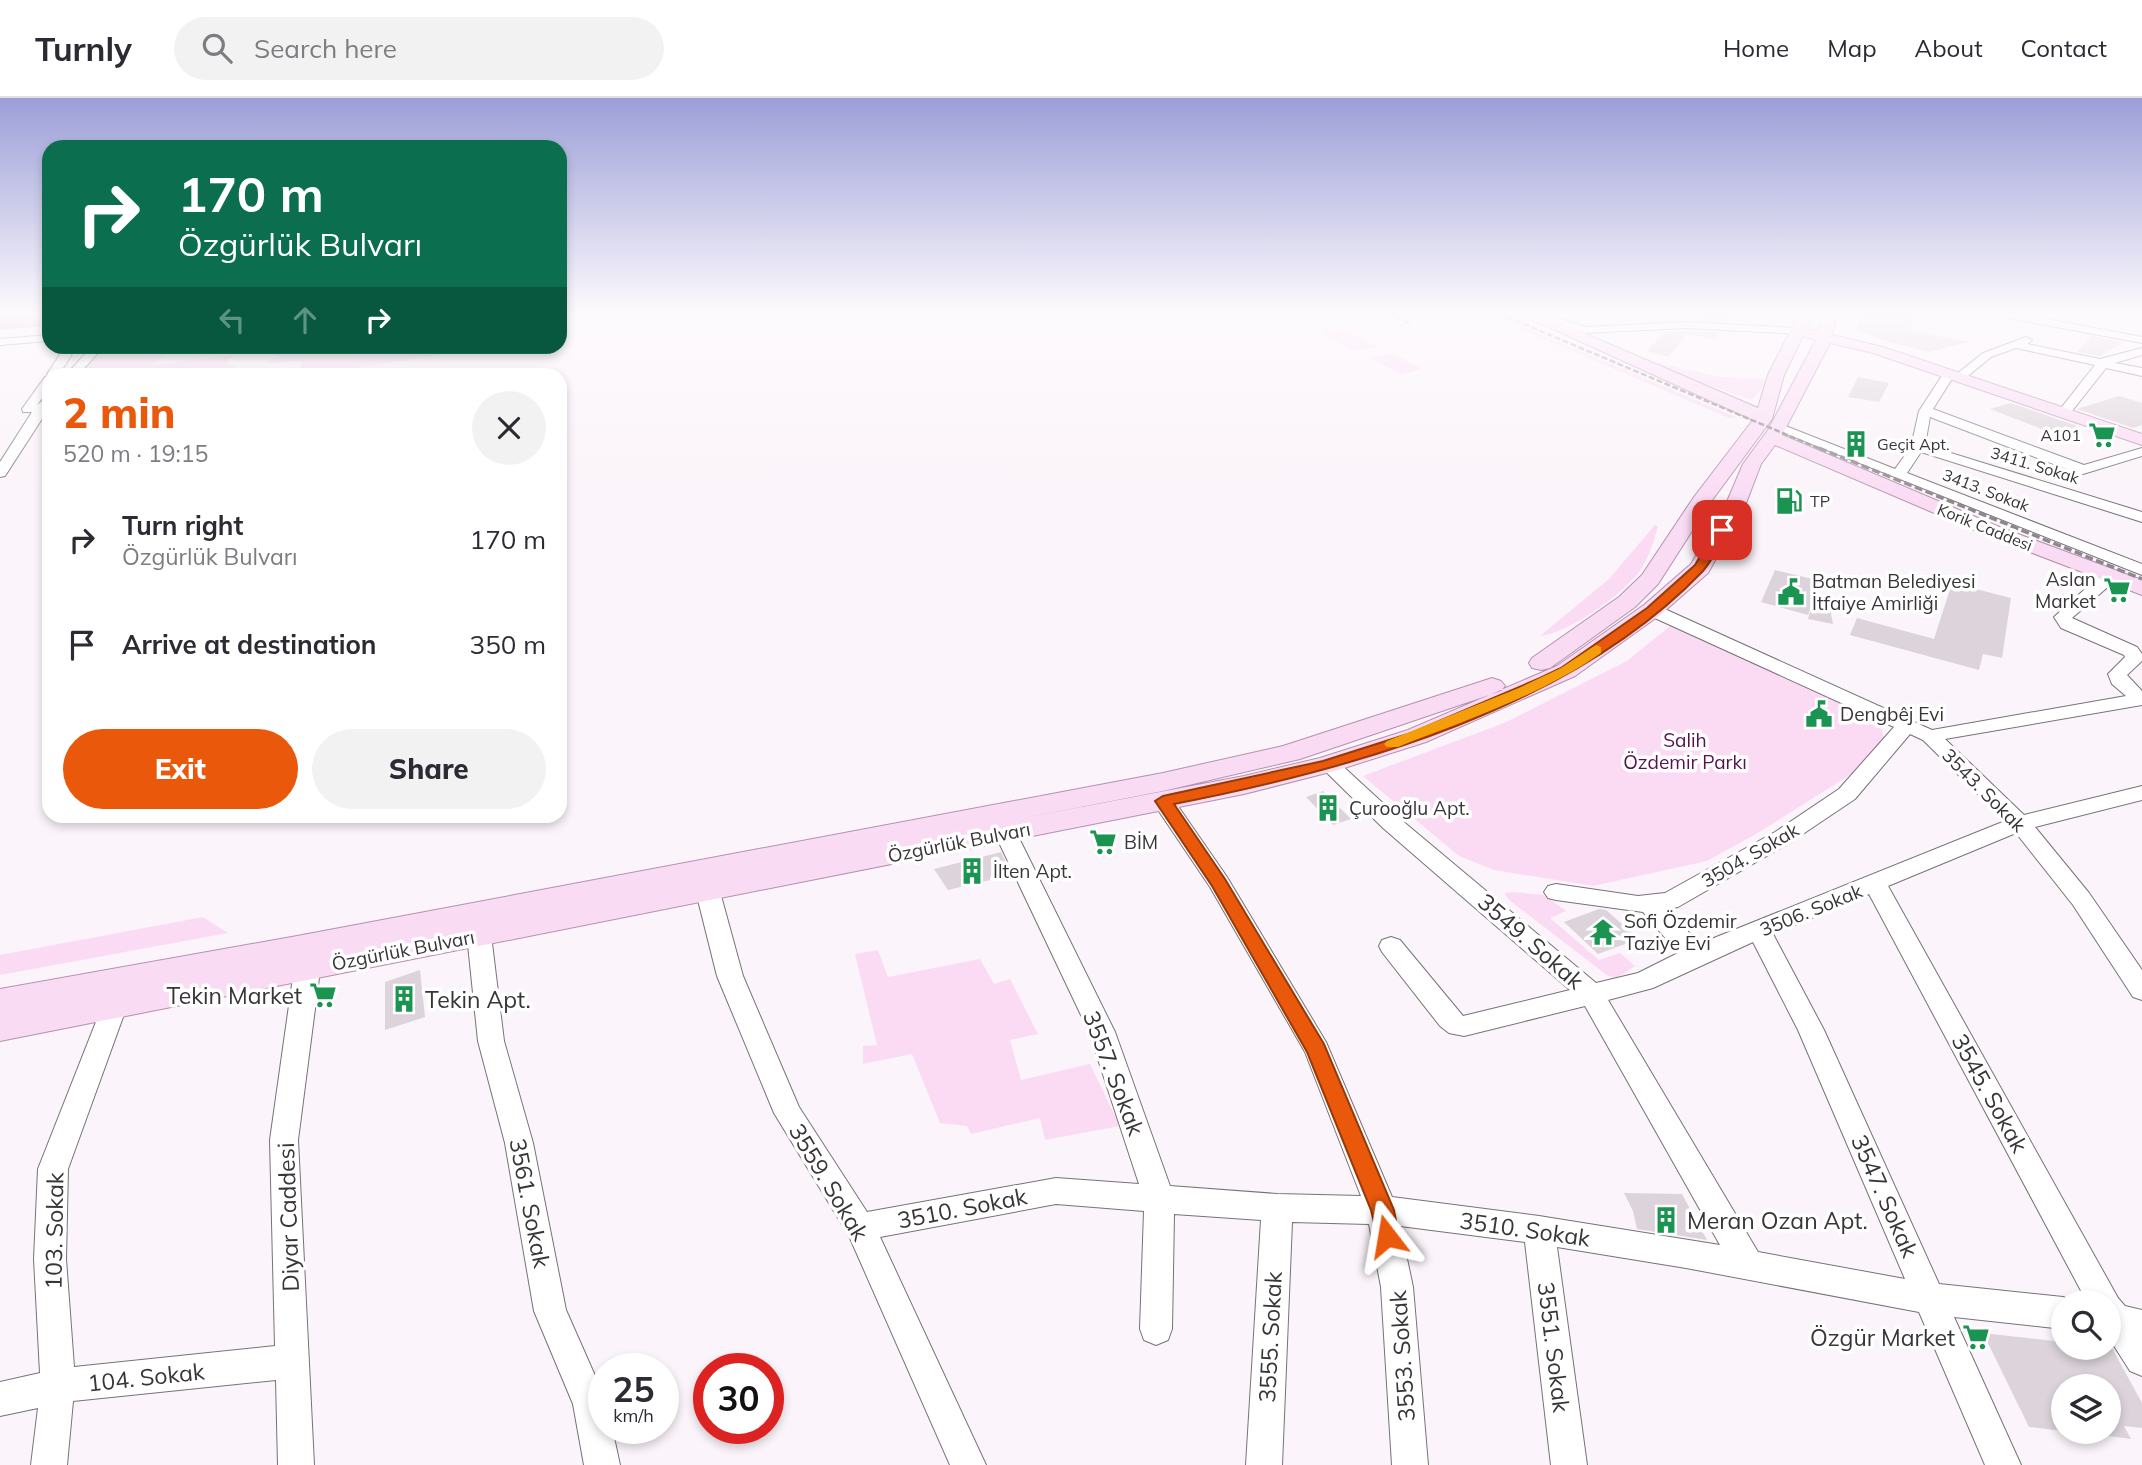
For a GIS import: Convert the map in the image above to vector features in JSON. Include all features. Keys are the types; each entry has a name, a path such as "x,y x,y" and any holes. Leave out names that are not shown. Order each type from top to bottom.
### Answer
{"main road":[{"path":"1674,378 1773,423"},
{"path":"1773,423 1776,378"},
{"path":"1773,423 1798,378"},
{"path":"1970,378 2142,440"},
{"path":"1972,378 2142,434"},
{"name":"Korik Caddesi","path":"1773,423 1794,456 1828,463 1995,532 2142,588"},
{"name":"Özgürlük Bulvarı","path":"0,1002 297,948 1163,782 1290,753 1498,684 1552,658 1626,602 1650,579 1685,526 1773,423"},
{"name":"Özgürlük Bulvarı","path":"0,1027 307,970 1244,785 1328,764 1417,736 1566,671 1652,610 1700,568 1745,486 1752,464 1773,423"},
{"path":"1685,526 1718,536"}],"street":[{"path":"1898,475 1918,447 1924,411 1953,378"},
{"path":"2067,408 2091,378"},
{"path":"0,449 42,390"},
{"path":"0,473 42,408"},
{"path":"1924,411 2083,470"},
{"name":"3413. Sokak","path":"1773,423 1898,475 2142,569"},
{"name":"3411. Sokak","path":"1918,447 2142,517"},
{"path":"2040,485 2142,452"},
{"path":"2111,575 2063,617 2067,624 2131,651 2135,658 2117,674 2119,680 2141,699"},
{"name":"3543. Sokak","path":"1652,610 1930,736 2020,823 2081,899 2142,990"},
{"path":"1930,736 2141,699"},
{"name":"3504. Sokak","path":"1556,892 1638,904 1670,901 1783,837 1847,794 1908,725"},
{"name":"3549. Sokak","path":"1328,764 1391,823 1591,993 1749,1266"},
{"name":"3506. Sokak","path":"1391,946 1449,1019 1458,1026 1644,981 1695,956 2020,823 2142,793"},
{"name":"3553. Sokak","path":"1163,801 1219,883 1317,1050 1382,1210 1397,1287 1410,1465"},
{"name":"3557. Sokak","path":"1006,832 1102,1031 1159,1199 1156,1329"},
{"name":"3545. Sokak","path":"1875,884 2101,1290"},
{"name":"3559. Sokak","path":"708,891 730,976 788,1113 860,1227 968,1465"},
{"path":"1649,903 1695,956"},
{"name":"3547. Sokak","path":"1759,930 1811,1030 2003,1465"},
{"name":"3561. Sokak","path":"479,935 491,1041 519,1143 550,1311 590,1404 602,1465"},
{"name":"Diyar Caddesi","path":"296,1465 284,1140 307,970"},
{"name":"103. Sokak","path":"49,1465 58,1387 50,1259 53,1169 114,1006"},
{"name":"3510. Sokak","path":"860,1227 1056,1191 1277,1208 1382,1210 1539,1230 1931,1299 2051,1312"},
{"name":"3555. Sokak","path":"1264,1465 1277,1208"},
{"name":"3551. Sokak","path":"1539,1230 1569,1465"},
{"name":"3545. Sokak","path":"2121,1325 2142,1359"},
{"name":"104. Sokak","path":"0,1399 58,1387 293,1362"}],"green space":[{"path":"1635,378 1644,378 1736,417 1729,418"},
{"path":"1687,378 1764,379 1765,384 1752,400"},
{"path":"1655,525 1658,527 1647,559 1628,585 1578,621 1540,636 1609,579"},
{"name":"Salih Özdemir Parkı","path":"1670,626 1879,721 1884,738 1861,768 1756,834 1707,861 1593,886 1494,870 1459,856 1363,776 1504,723 1627,661"},
{"path":"1504,893 1544,895 1566,911 1550,918 1599,960 1620,953 1635,966 1617,978 1608,976 1509,900"},
{"path":"203,917 228,933 0,975 0,955"},
{"path":"878,950 888,977 980,959 994,984 1010,979 1038,1034 1010,1040 1021,1080 1090,1064 1120,1126 1045,1140 1040,1118 971,1134 967,1126 940,1123 912,1054 863,1064 863,1046 877,1045 855,954"}],"building":[{"path":"1858,378 1889,383 1879,402 1848,397"},
{"path":"2119,396 2142,403 2142,425 2133,428 2077,409"},
{"path":"2011,403 2080,427 2052,433 1990,409"},
{"name":"Batman Belediyesi İtfaiye Amirliği","path":"1775,570 1821,581 1808,615 1761,602"},
{"path":"1952,583 2011,598 2002,658 1983,654 1979,670 1850,635 1857,618 1934,639"},
{"path":"1812,604 1830,609 1833,624 1808,619"},
{"name":"Çurooğlu Apt.","path":"1323,791 1351,819 1333,825 1306,797"},
{"name":"İlten Apt.","path":"1001,852 1010,872 990,877 990,880 948,890 934,869"},
{"name":"Sofi Özdemir Taziye Evi","path":"1599,909 1606,910 1639,939 1598,954 1564,922"},
{"name":"Tekin Apt.","path":"420,970 425,1017 385,1030 385,982"},
{"name":"Meran Ozan Apt.","path":"1624,1193 1682,1194 1707,1240 1637,1229 1633,1211"},
{"path":"1983,1333 2051,1341 2051,1360 2119,1360 2142,1403 2142,1428 2124,1426 2131,1439 2121,1438 2121,1374 2051,1374 2051,1430 2029,1427"}],"railway":[{"path":"1652,378 1823,450"},
{"path":"1819,448 2142,579"}],"slow traffic":[{"path":"1392,744 1524,691 1566,671 1596,650"}],"place":[{"name":"A101","path":"2102,435"},
{"name":"Geçit Apt.","path":"1856,444"},
{"name":"TP","path":"1789,501"},
{"name":"Aslan Market","path":"2117,590"},
{"name":"Batman Belediyesi İtfaiye Amirliği","path":"1791,592"},
{"name":"Dengbêj Evi","path":"1819,714"},
{"name":"Çurooğlu Apt.","path":"1328,808"},
{"name":"BİM","path":"1103,842"},
{"name":"İlten Apt.","path":"972,871"},
{"name":"Sofi Özdemir Taziye Evi","path":"1603,932"},
{"name":"Tekin Market","path":"323,995"},
{"name":"Tekin Apt.","path":"404,999"},
{"name":"Meran Ozan Apt.","path":"1666,1220"},
{"name":"Özgür Market","path":"1976,1337"}],"route":[{"path":"1387,1236 1382,1210 1317,1050 1219,883 1163,801 1244,785 1328,764 1417,736 1566,671 1652,610 1700,568 1722,530"}]}
